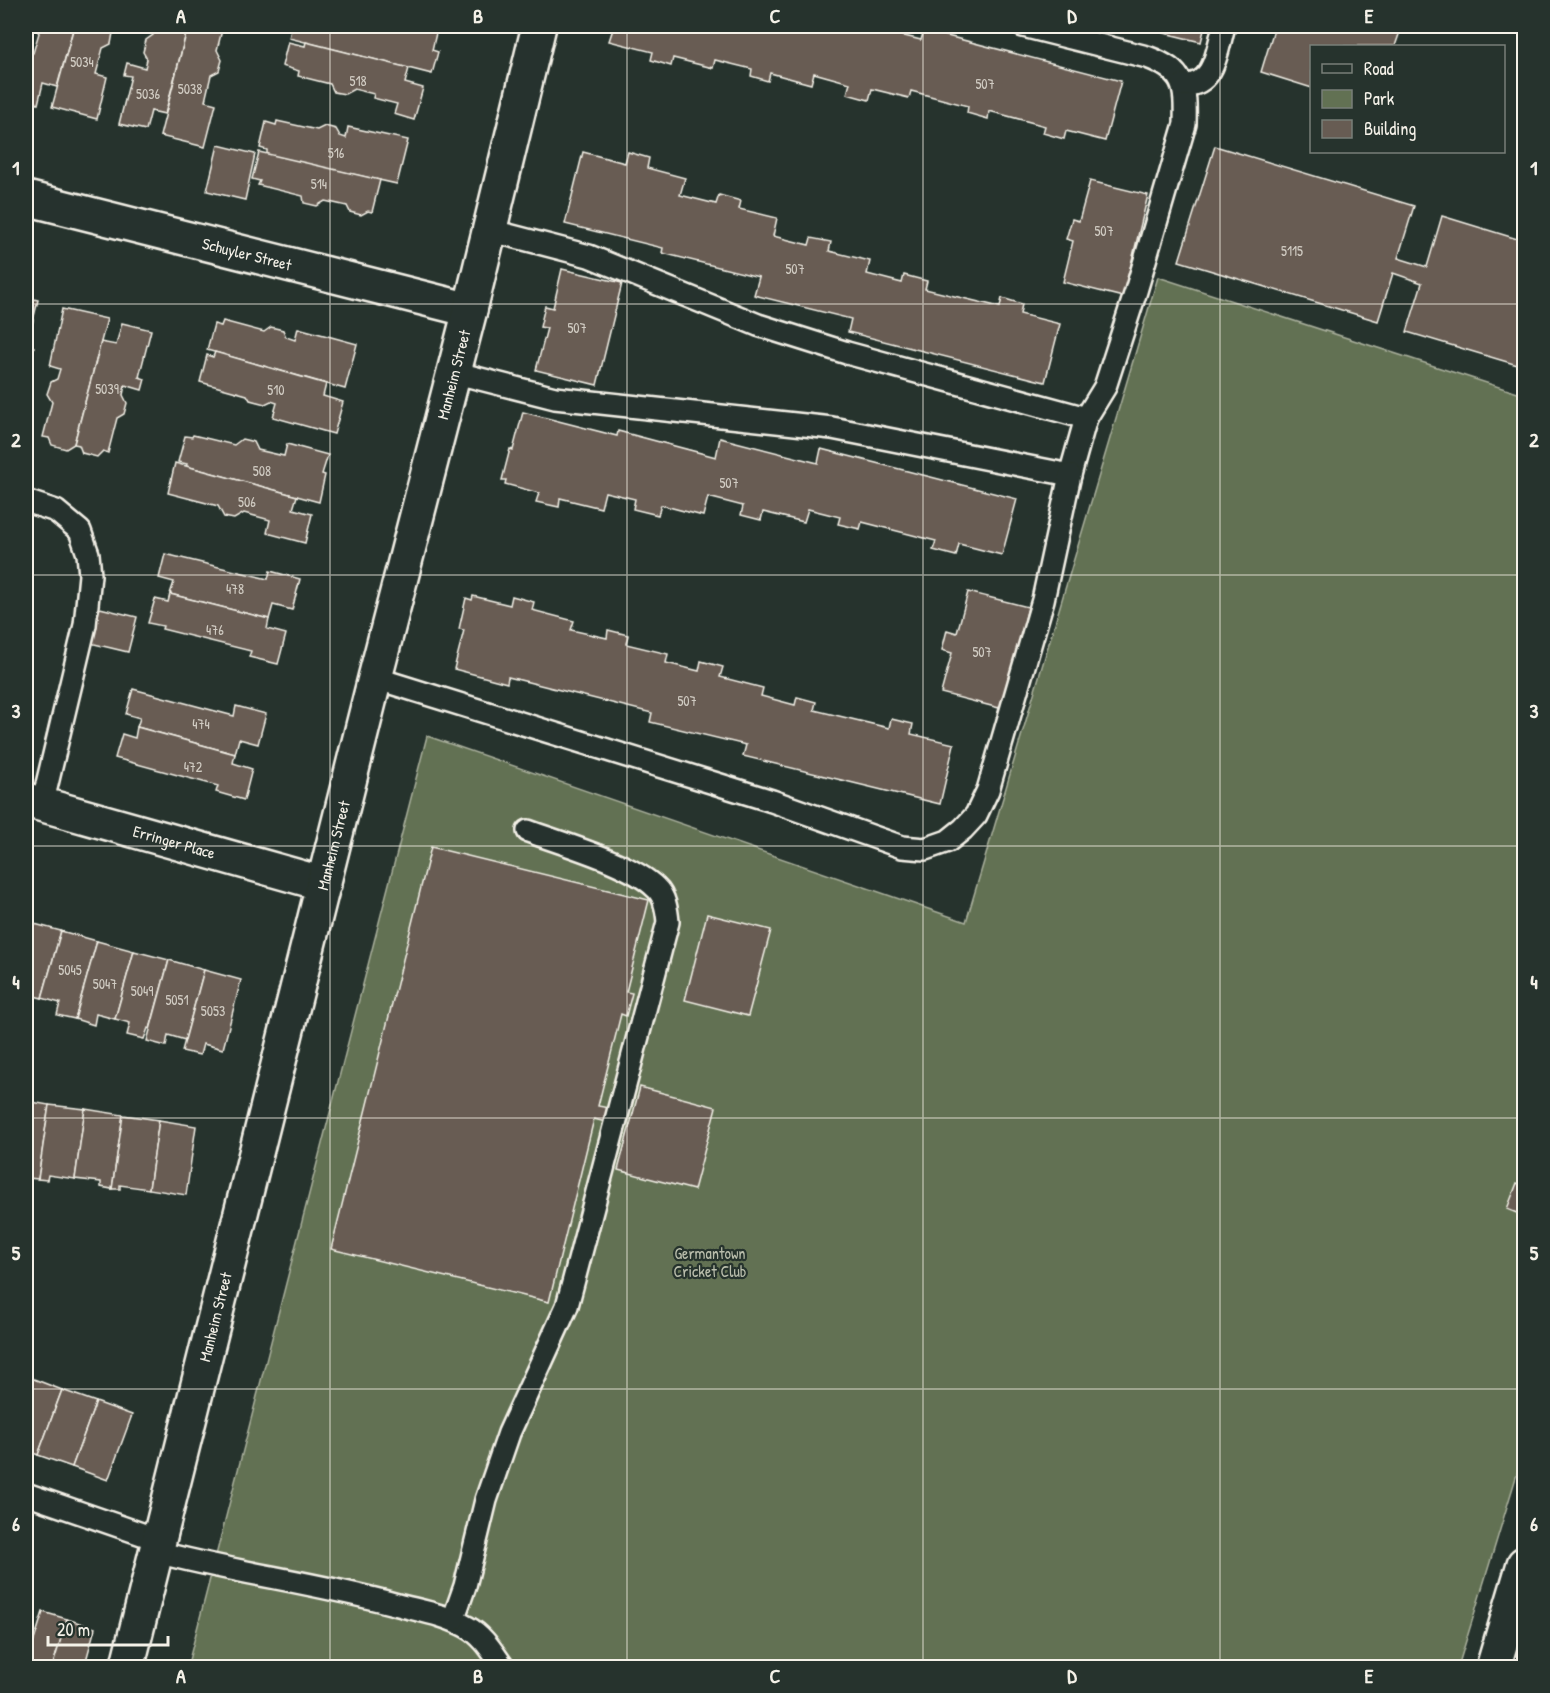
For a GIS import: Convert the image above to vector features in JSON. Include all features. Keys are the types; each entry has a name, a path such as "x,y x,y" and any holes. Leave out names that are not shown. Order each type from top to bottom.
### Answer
{"street":[{"name":"Manheim Street","path":"128,1668 375,678 470,310 539,26"},
{"name":"Schuyler Street","path":"26,198 470,310"},
{"name":"Erringer Place","path":"34,803 324,884"},
{"path":"1493,1668 1524,1564"}],"lane":[{"path":"375,678 772,801 902,847 925,849 948,841 963,829 976,815 988,790 1043,600 1070,475 1086,418 1105,387 1185,124 1186,99 1183,85 1165,64 1147,57 1023,26"},
{"path":"1183,85 1194,86 1205,79 1212,66 1224,26"},
{"path":"489,230 589,255 758,325 836,350 1086,418"},
{"path":"453,372 555,398 832,428 1070,475"},
{"path":"26,501 56,511 80,531 88,554 90,575 85,625 34,803"},
{"path":"453,1620 471,1564 486,1500 509,1433 567,1306 668,922 666,907 658,889 635,871 528,831"},
{"path":"26,1494 213,1566 374,1598 453,1620 470,1628 484,1641 504,1668"}],"green space":[{"name":"Germantown Cricket Club","path":"1158,277 1524,395 1524,1451 1458,1667 187,1668 427,736 966,922"}],"building":[{"path":"34,26 74,26 57,87 43,83 38,104 26,101 26,56 33,53 39,33"},
{"path":"74,26 109,26 113,33 111,44 103,48 96,74 107,77 97,119 52,107"},
{"path":"156,26 188,26 165,114 151,111 146,130 119,124 131,76 124,75 127,63 145,68 147,59 143,52 146,40 153,35"},
{"path":"188,26 223,26 217,50 222,60 219,71 211,75 205,101 216,104 205,147 160,136"},
{"path":"292,26 424,26 437,29 432,50 438,52 432,74 289,38"},
{"path":"614,26 864,26 921,40 924,30 1121,81 1105,141 1066,131 1064,139 1043,133 1045,126 989,111 988,119 967,113 968,106 911,91 909,98 872,89 869,100 847,94 850,83 814,73 811,84 770,73 768,81 751,76 752,69 715,60 713,68 673,58 671,66 651,60 653,52 609,41"},
{"path":"1136,26 1205,26 1201,42"},
{"path":"1275,26 1402,26 1395,45 1310,45 1310,87 1261,72"},
{"path":"288,42 305,46 306,42 409,68 405,83 423,88 414,120 394,114 397,104 373,98 374,94 354,89 345,94 334,92 330,84 298,76 299,71 282,66"},
{"path":"277,121 317,130 325,126 336,129 340,136 346,138 348,127 408,140 397,184 267,155 267,150 260,148 266,122 276,125"},
{"path":"218,145 255,154 245,200 207,191"},
{"path":"1215,146 1414,206 1398,258 1427,267 1442,216 1524,241 1524,367 1407,332 1422,283 1393,273 1378,321 1179,261"},
{"path":"259,152 380,180 372,212 368,211 361,215 350,212 347,206 325,201 317,206 304,203 303,196 258,185 260,181 252,179"},
{"path":"583,152 625,163 628,152 649,158 647,168 685,178 680,195 716,204 719,195 741,201 739,209 777,218 773,236 809,245 811,238 831,242 829,251 870,261 867,274 902,283 904,275 927,281 925,289 1000,307 1002,298 1022,304 1020,314 1060,324 1045,382 848,332 851,319 754,295 759,277 662,253 663,248 565,224"},
{"path":"1090,181 1148,195 1123,297 1063,282 1073,241 1066,239 1072,219 1079,221"},
{"path":"562,269 622,283 597,385 536,370 547,328 540,327 545,306 553,308"},
{"path":"26,297 38,300 27,345 34,347 30,360 26,359"},
{"path":"62,309 107,319 74,444 66,449 52,445 49,438 43,437 52,402 47,394 51,382 57,379 60,369 50,366"},
{"path":"223,321 264,332 271,327 283,330 286,337 295,340 298,328 357,344 345,389 207,350 214,324 221,326"},
{"path":"122,323 151,330 139,377 145,379 142,390 125,385 123,395 127,403 124,414 117,418 108,453 103,451 97,457 82,453 79,445 74,444 101,342 116,345"},
{"path":"215,352 326,384 323,396 343,402 334,434 273,417 277,403 271,401 265,404 250,400 247,395 200,382 207,355 213,357"},
{"path":"523,412 617,436 618,431 716,457 720,438 818,463 821,449 1017,499 1002,555 959,544 956,556 933,550 936,541 862,522 860,529 838,524 840,517 808,509 804,522 763,512 761,520 741,515 743,506 708,497 703,516 661,505 658,515 633,509 635,499 605,492 601,508 560,498 559,507 536,502 539,493 505,484 506,480 502,480"},
{"path":"193,435 234,445 242,439 254,442 258,450 284,456 287,444 328,455 322,474 325,475 319,502 178,462 185,436 192,437"},
{"path":"175,463 297,496 293,509 312,514 305,543 267,533 270,520 244,513 234,519 224,517 218,506 168,493"},
{"path":"165,554 268,579 270,571 300,579 292,610 273,605 269,619 170,594 174,582 159,578"},
{"path":"968,592 1028,607 1003,709 941,693 952,653 942,650 947,630 957,633"},
{"path":"170,594 269,619 267,629 286,634 278,664 249,657 251,651 162,629 163,626 148,623 155,599 168,602"},
{"path":"473,596 510,605 512,596 534,602 532,610 574,621 571,630 607,638 608,630 628,635 626,644 668,654 666,663 699,671 701,661 723,667 720,677 763,688 761,696 795,705 797,697 816,702 814,710 889,728 891,719 913,724 911,734 954,744 940,804 743,756 746,745 650,722 652,713 508,677 507,683 454,669 464,630 459,629 466,598 472,600"},
{"path":"100,608 137,617 128,652 90,643"},
{"path":"133,689 234,716 236,706 266,714 258,744 239,739 235,754 137,727 140,718 126,714"},
{"path":"137,727 235,754 233,763 252,769 244,800 216,792 218,786 115,758 122,734 135,738"},
{"path":"431,847 649,900 626,992 632,993 626,1016 621,1014 598,1106 609,1108 606,1122 594,1119 549,1302 331,1249"},
{"path":"707,914 771,930 748,1016 685,1000"},
{"path":"27,922 61,931 42,998 26,994"},
{"path":"61,931 97,941 75,1019 57,1015 60,1003 42,998"},
{"path":"97,941 134,951 115,1019 96,1014 94,1025 75,1019"},
{"path":"134,951 169,960 150,1029 148,1028 144,1039 127,1035 130,1023 115,1019"},
{"path":"169,960 204,970 185,1040 168,1035 166,1046 147,1041"},
{"path":"204,970 241,980 223,1049 203,1044 200,1055 182,1051"},
{"path":"640,1087 716,1107 694,1190 618,1170"},
{"path":"26,1101 49,1105 38,1179 28,1178 28,1172 26,1172"},
{"path":"49,1105 85,1109 75,1179 48,1175 47,1180 38,1179"},
{"path":"85,1109 123,1115 112,1189 101,1187 101,1182 75,1179"},
{"path":"123,1115 159,1120 149,1189 120,1185 120,1189 112,1189"},
{"path":"159,1120 196,1126 186,1195 149,1189"},
{"path":"1517,1183 1524,1186 1524,1216 1507,1209"},
{"path":"26,1376 62,1390 38,1455 26,1450"},
{"path":"62,1390 96,1402 72,1467 38,1455"},
{"path":"96,1402 132,1415 108,1480 72,1467"},
{"path":"26,1588 34,1590 26,1624"},
{"path":"43,1612 67,1619 52,1668 26,1668 26,1648 31,1650"},
{"path":"67,1619 95,1628 84,1668 52,1668"}]}
